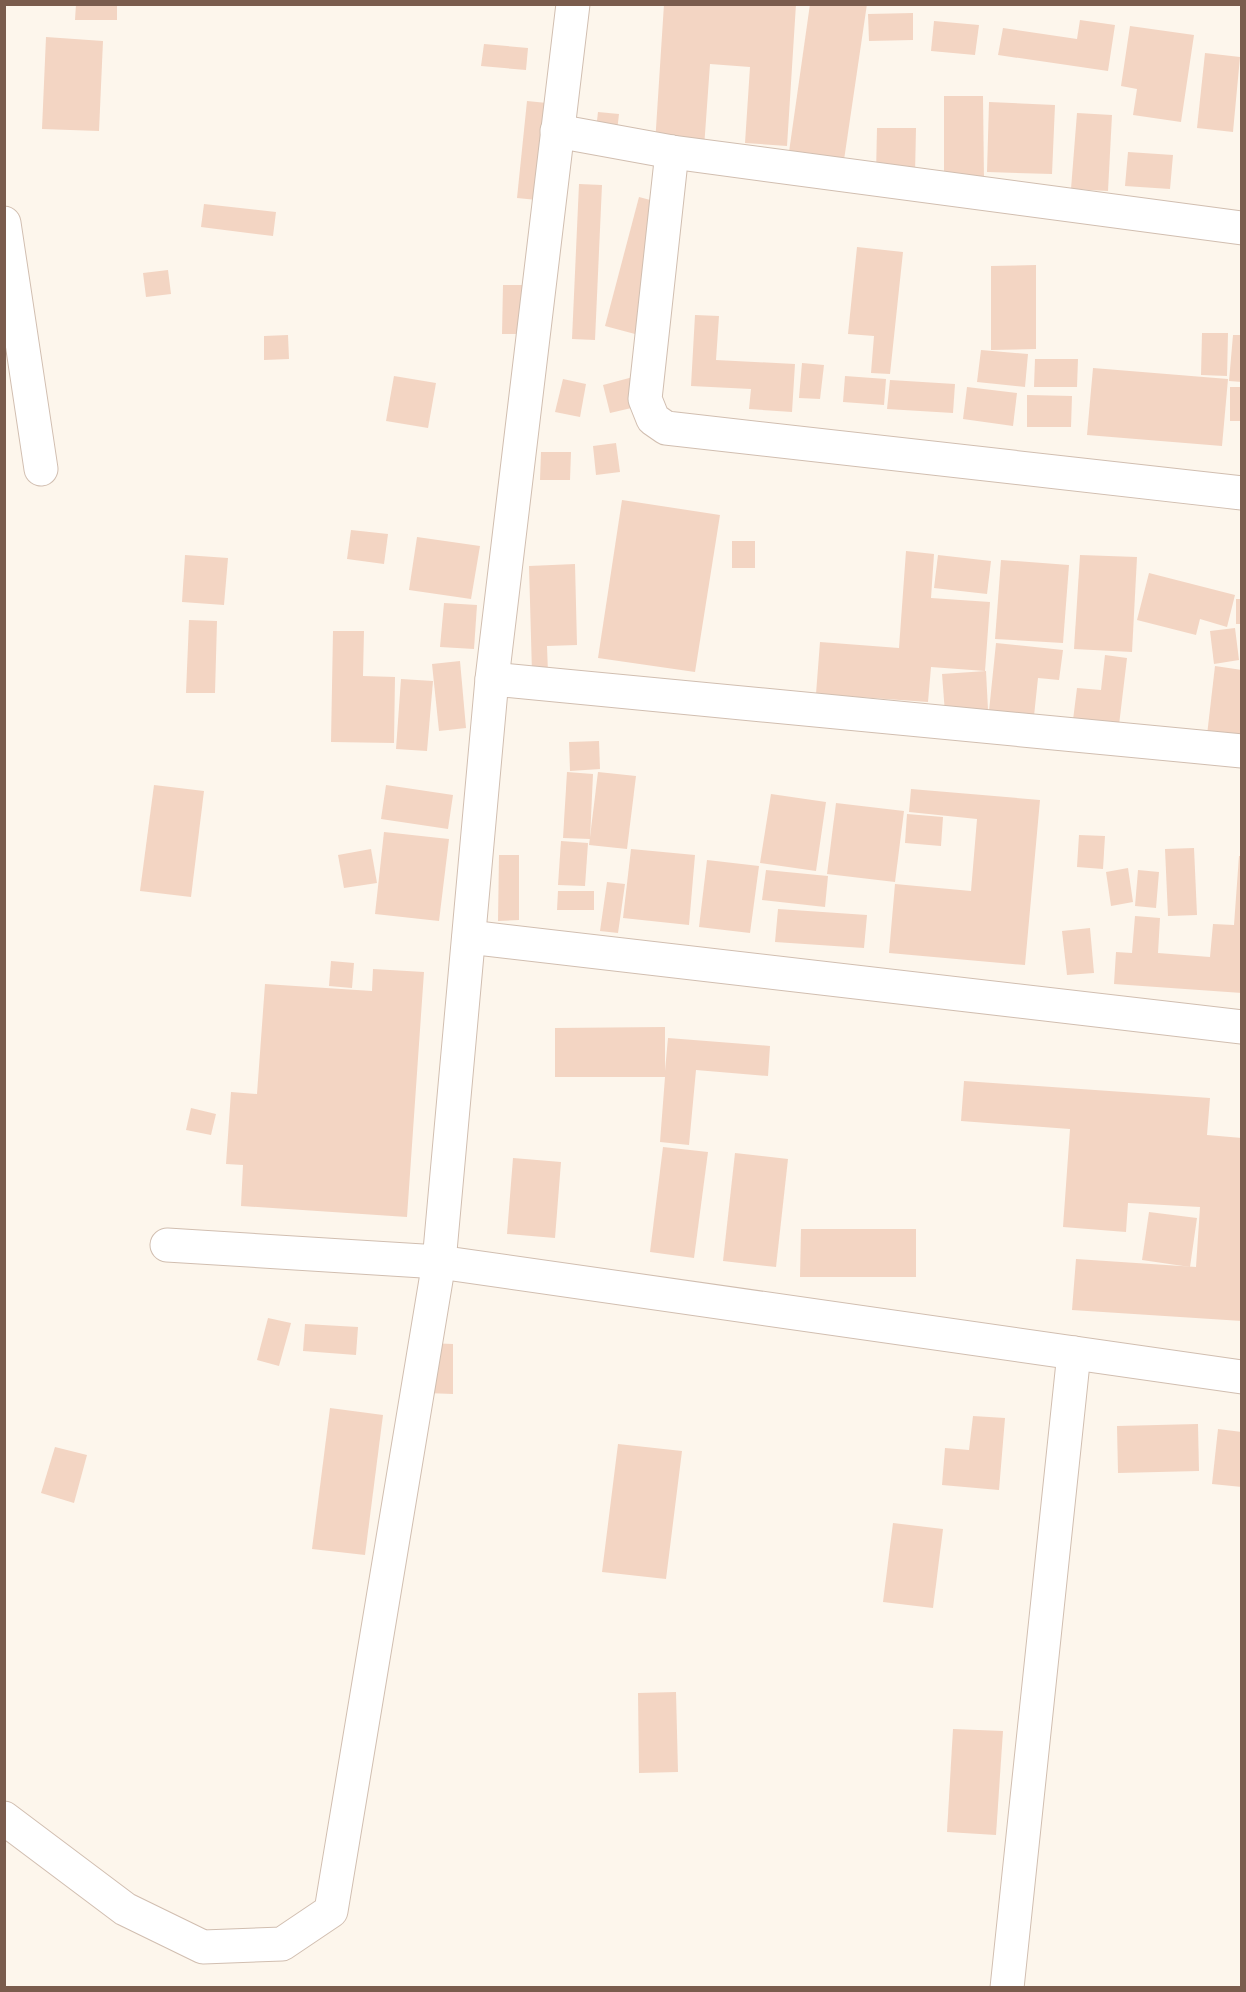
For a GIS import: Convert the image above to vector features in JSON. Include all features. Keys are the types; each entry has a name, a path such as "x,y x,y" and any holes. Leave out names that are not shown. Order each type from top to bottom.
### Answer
{"street":[{"path":"4,1818 125,1910 203,1947 282,1944 332,1911 439,1262 492,679 573,4"},
{"path":"557,131 672,152 1242,228"},
{"path":"672,152 645,399 653,418 666,428 1242,493"},
{"path":"4,223 41,470"},
{"path":"492,679 1242,751"},
{"path":"469,937 1242,1026"},
{"path":"166,1245 439,1262 1242,1377"},
{"path":"1007,1988 1074,1353"}],"building":[{"path":"76,4 117,4 117,20 75,20"},
{"path":"664,4 796,4 787,146 745,143 750,67 710,64 704,148 655,144"},
{"path":"810,4 867,4 844,160 789,152"},
{"path":"913,13 913,40 869,41 868,14"},
{"path":"1080,20 1115,25 1108,71 998,55 1003,28 1077,39"},
{"path":"934,21 979,25 975,55 931,51"},
{"path":"1130,26 1194,35 1181,122 1133,115 1137,89 1121,86"},
{"path":"46,37 103,41 99,131 42,129"},
{"path":"484,44 528,48 526,70 481,66"},
{"path":"1205,53 1240,57 1233,132 1197,128"},
{"path":"944,96 983,96 984,181 944,182"},
{"path":"527,101 547,103 537,200 517,198"},
{"path":"989,102 1055,105 1052,174 987,172"},
{"path":"598,112 619,114 614,157 593,155"},
{"path":"1077,113 1112,115 1108,191 1071,189"},
{"path":"877,128 916,128 915,175 876,174"},
{"path":"1128,152 1173,155 1170,189 1125,186"},
{"path":"579,184 602,185 595,340 572,339"},
{"path":"639,197 669,205 635,334 605,326"},
{"path":"204,204 276,212 273,236 201,227"},
{"path":"857,247 903,252 890,374 871,373 874,336 848,334"},
{"path":"1036,265 1036,349 991,350 991,266"},
{"path":"168,270 171,294 146,297 143,273"},
{"path":"503,285 527,285 526,334 502,334"},
{"path":"695,315 719,316 716,360 795,364 792,412 749,409 751,389 691,386"},
{"path":"1202,333 1228,333 1227,376 1201,375"},
{"path":"288,335 289,359 264,360 264,336"},
{"path":"1233,335 1242,335 1242,382 1229,381"},
{"path":"981,350 1028,354 1025,387 977,382"},
{"path":"1035,359 1078,359 1077,387 1034,387"},
{"path":"802,363 824,365 820,399 799,398"},
{"path":"1093,368 1228,379 1222,446 1087,435"},
{"path":"394,376 436,383 428,428 386,421"},
{"path":"845,376 886,379 884,405 843,402"},
{"path":"633,377 640,406 610,413 603,385"},
{"path":"563,379 586,384 580,417 555,412"},
{"path":"890,380 955,384 953,413 887,409"},
{"path":"967,387 1017,393 1013,426 963,419"},
{"path":"1230,387 1242,387 1242,421 1230,421"},
{"path":"1027,395 1072,396 1071,427 1027,427"},
{"path":"616,443 620,472 596,475 593,446"},
{"path":"541,452 571,452 570,480 540,480"},
{"path":"622,500 720,515 695,672 598,658"},
{"path":"351,530 388,534 384,564 347,559"},
{"path":"417,537 480,546 471,599 409,590"},
{"path":"732,541 755,541 755,568 732,568"},
{"path":"906,551 934,554 931,598 990,602 985,671 931,667 928,702 816,694 820,642 899,648"},
{"path":"185,555 228,558 224,605 182,602"},
{"path":"938,555 991,561 987,594 934,588"},
{"path":"1080,555 1137,557 1132,652 1074,649"},
{"path":"1001,560 1069,565 1063,643 995,639"},
{"path":"575,564 577,645 547,646 548,673 532,673 529,566"},
{"path":"1149,573 1235,595 1227,627 1200,619 1196,635 1137,620"},
{"path":"1236,599 1242,599 1242,624 1236,624"},
{"path":"444,603 477,605 474,649 440,647"},
{"path":"189,620 217,621 215,693 186,693"},
{"path":"1235,628 1239,660 1214,664 1210,631"},
{"path":"333,631 364,631 363,676 395,677 394,743 331,742"},
{"path":"996,643 1063,650 1059,680 1038,678 1034,716 989,711"},
{"path":"1105,655 1127,658 1119,725 1073,720 1077,688 1101,690"},
{"path":"460,661 466,728 439,731 432,664"},
{"path":"1215,666 1242,670 1242,740 1207,735"},
{"path":"986,671 988,710 945,713 942,674"},
{"path":"401,679 433,681 427,751 396,749"},
{"path":"599,741 600,769 570,771 569,742"},
{"path":"567,772 593,774 590,839 563,838"},
{"path":"598,772 636,776 627,849 589,845"},
{"path":"154,785 204,791 191,897 140,891"},
{"path":"386,785 453,795 448,829 381,819"},
{"path":"911,789 1040,800 1025,965 889,953 895,884 971,891 977,819 909,812"},
{"path":"771,794 826,802 816,871 760,863"},
{"path":"836,803 904,811 895,882 827,874"},
{"path":"907,814 943,817 941,846 905,843"},
{"path":"384,832 449,839 439,921 375,914"},
{"path":"1079,835 1105,836 1103,869 1077,867"},
{"path":"561,841 588,843 585,886 558,885"},
{"path":"1194,848 1197,915 1168,916 1165,849"},
{"path":"371,849 377,883 344,888 338,855"},
{"path":"631,849 695,855 689,925 623,918"},
{"path":"499,855 519,855 519,920 498,921"},
{"path":"1239,856 1242,856 1242,993 1114,984 1116,952 1132,953 1135,916 1160,918 1158,953 1210,957 1213,924 1234,925"},
{"path":"707,860 759,866 750,933 699,927"},
{"path":"1128,868 1133,902 1111,906 1106,872"},
{"path":"766,870 828,876 825,907 762,900"},
{"path":"1138,870 1159,872 1156,908 1135,906"},
{"path":"607,882 625,884 618,933 600,931"},
{"path":"558,891 594,891 594,910 557,910"},
{"path":"778,909 867,915 864,948 775,942"},
{"path":"1090,928 1094,973 1067,975 1062,931"},
{"path":"331,961 354,963 352,988 329,986"},
{"path":"373,969 424,972 407,1217 241,1206 243,1165 226,1164 231,1092 257,1094 265,984 372,991"},
{"path":"665,1027 665,1071 668,1038 770,1046 768,1076 696,1070 689,1145 660,1142 665,1077 555,1077 555,1028"},
{"path":"964,1081 1210,1098 1207,1135 1242,1138 1242,1321 1072,1310 1076,1259 1196,1267 1200,1207 1128,1203 1126,1232 1063,1227 1070,1129 961,1121"},
{"path":"191,1108 216,1114 211,1135 186,1130"},
{"path":"663,1147 708,1152 694,1258 650,1252"},
{"path":"735,1153 788,1159 776,1267 723,1261"},
{"path":"513,1158 561,1162 555,1238 507,1234"},
{"path":"1149,1212 1197,1218 1190,1267 1142,1260"},
{"path":"801,1229 916,1229 916,1277 800,1277"},
{"path":"268,1318 291,1323 279,1366 257,1360"},
{"path":"305,1324 358,1327 356,1355 303,1351"},
{"path":"426,1343 453,1344 453,1394 426,1393"},
{"path":"330,1408 383,1415 365,1555 312,1549"},
{"path":"973,1416 1005,1418 999,1490 942,1485 945,1448 969,1450"},
{"path":"1198,1424 1199,1471 1118,1473 1117,1426"},
{"path":"1218,1429 1242,1432 1242,1487 1212,1484"},
{"path":"618,1444 682,1451 666,1579 602,1572"},
{"path":"55,1447 87,1455 74,1503 41,1493"},
{"path":"893,1523 943,1529 933,1608 883,1602"},
{"path":"676,1692 678,1772 639,1773 638,1693"},
{"path":"953,1729 1003,1731 996,1835 947,1832"}]}
